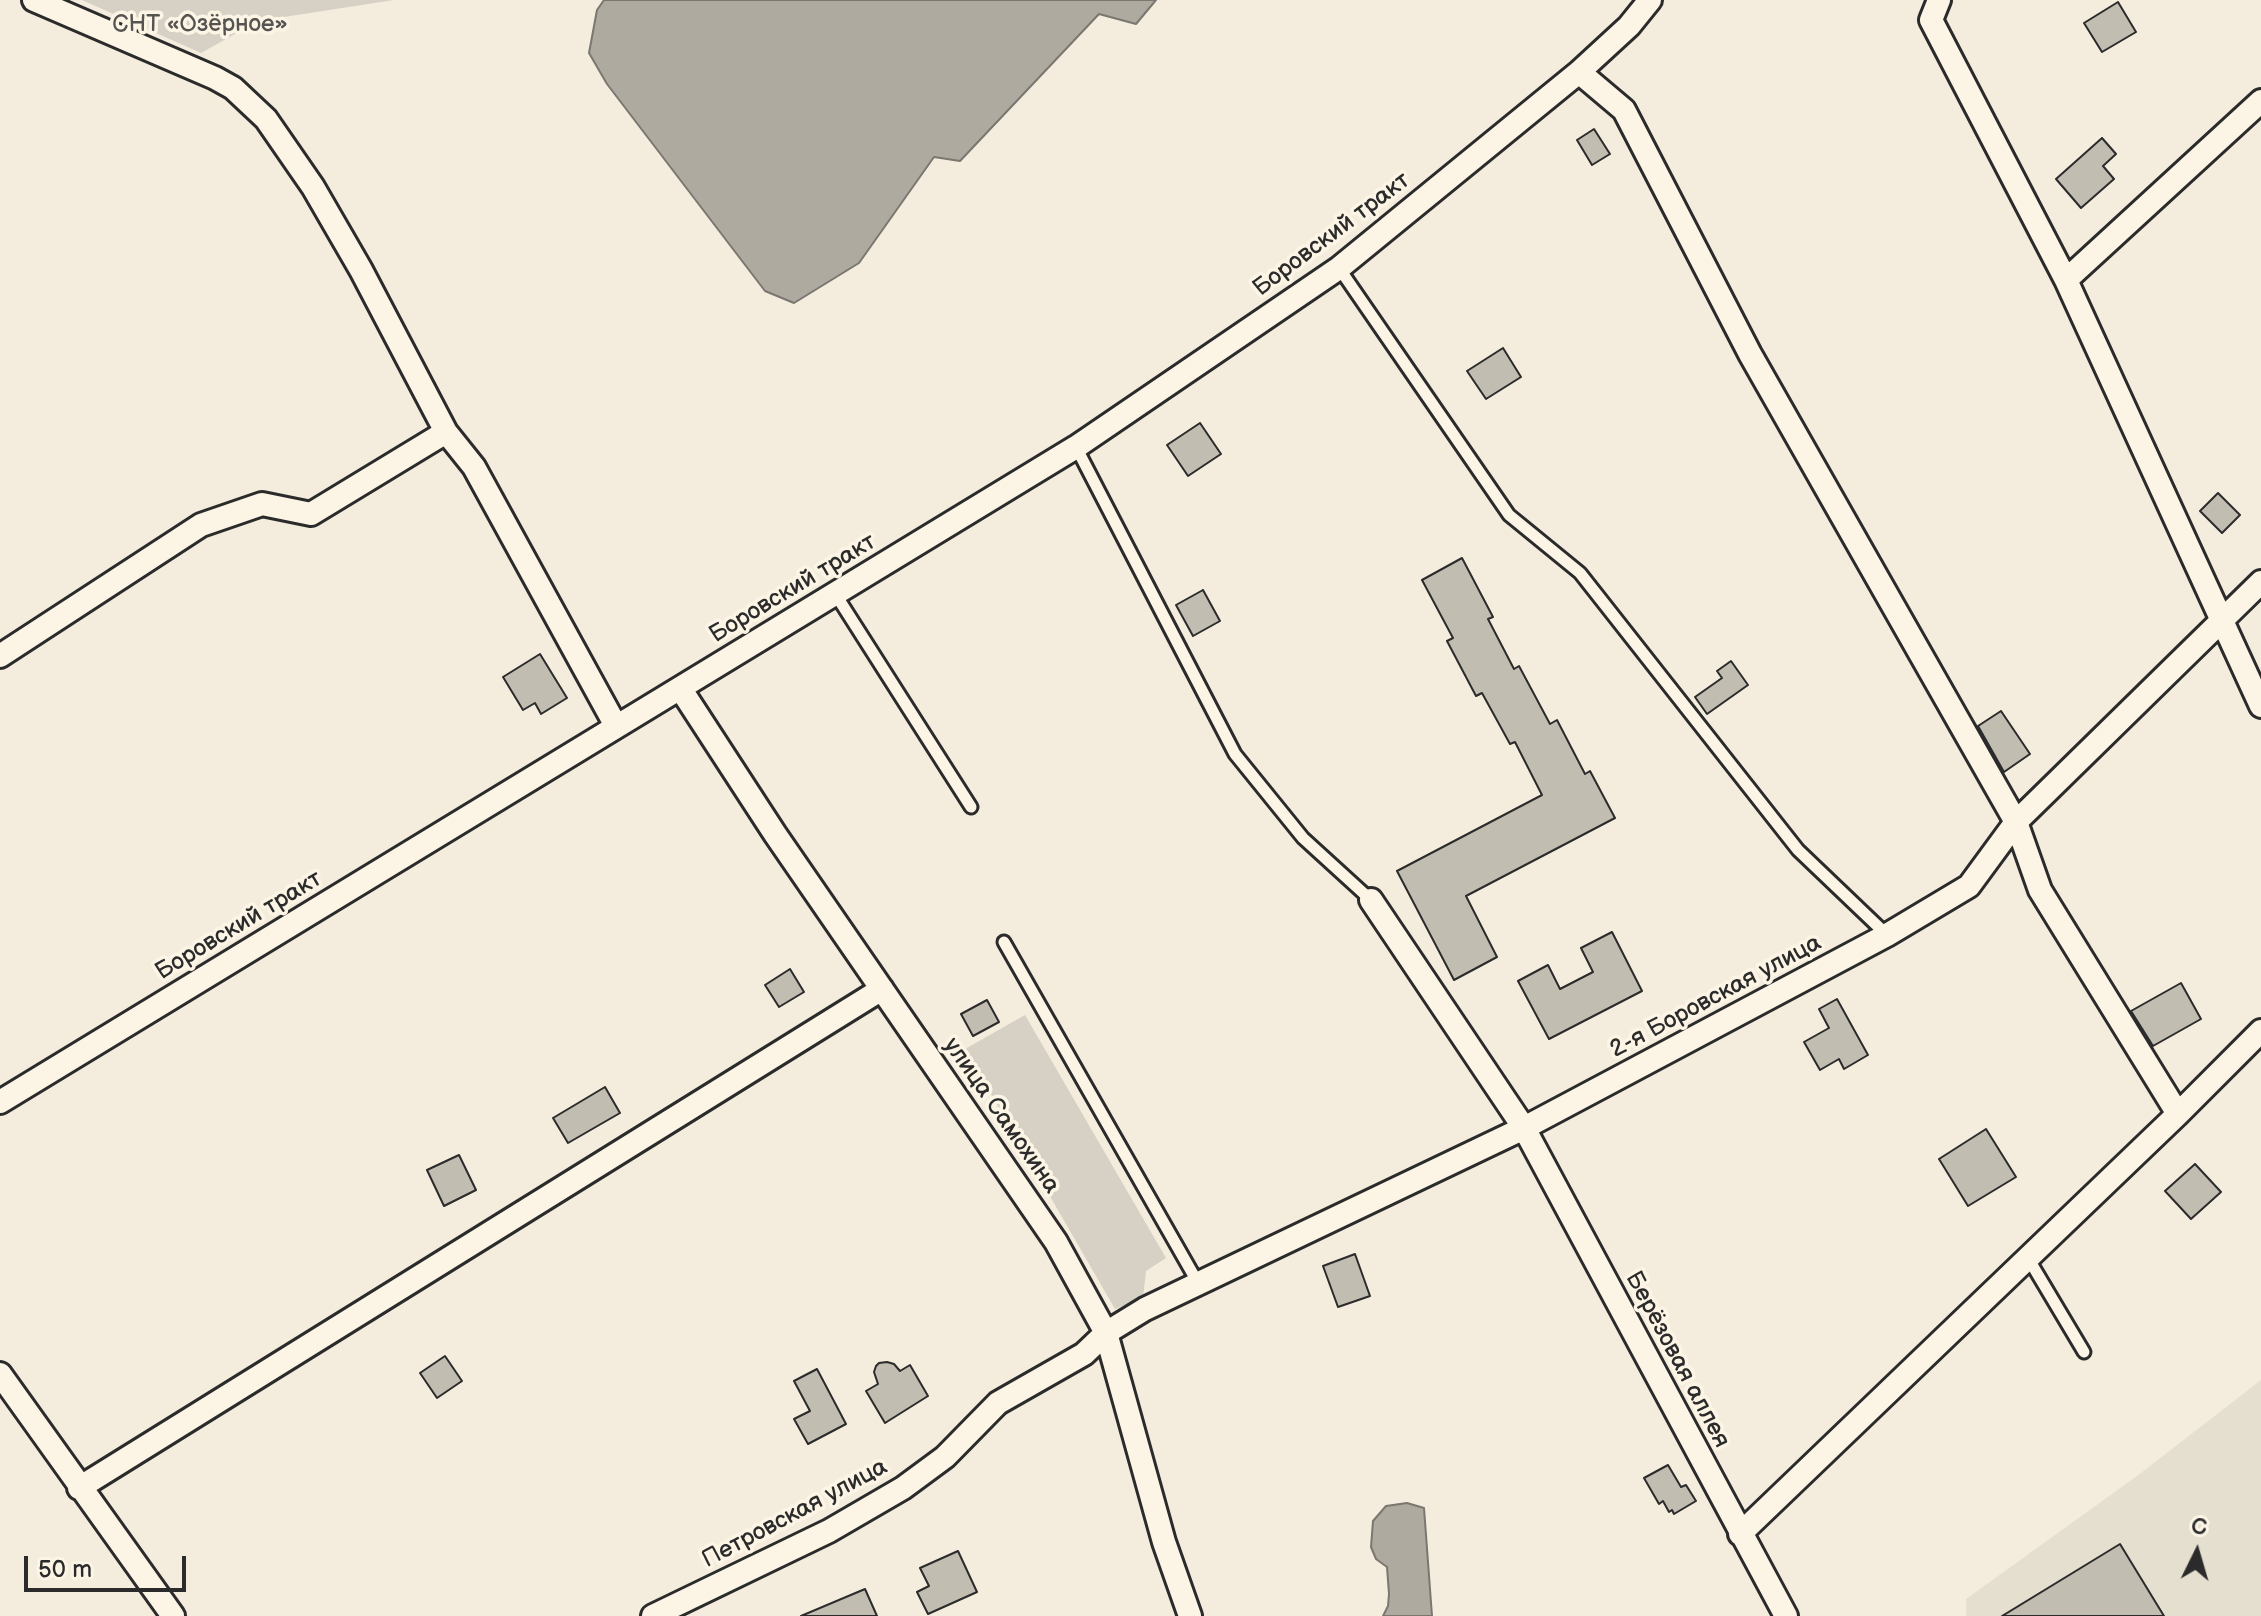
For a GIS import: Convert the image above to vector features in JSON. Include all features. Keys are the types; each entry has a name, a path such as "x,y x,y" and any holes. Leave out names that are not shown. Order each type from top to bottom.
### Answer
{"street":[{"path":"34,0 215,78 233,88 266,119 320,198 446,432 474,467 616,726"},
{"name":"Боровский тракт","path":"0,1102 1076,447 1339,268 1579,72 1629,26 1650,0"},
{"path":"1939,0 1931,20 2066,280 2261,706"},
{"path":"1579,72 1624,110 1750,354 2016,822 2040,890 2178,1114"},
{"path":"2066,280 2261,101"},
{"path":"0,656 201,525 262,504 311,514 446,432"},
{"name":"2-я Боровская улица","path":"1106,1333 1145,1309 1198,1283 1524,1128 1887,935 1969,886 2016,822 2261,582"},
{"name":"улица Самохина","path":"680,688 775,834 1056,1242 1106,1333 1164,1542 1190,1616"},
{"name":"Берёзовая аллея","path":"1371,900 1524,1128 1786,1616"},
{"path":"79,1488 882,989"},
{"path":"1740,1534 2261,1031"},
{"name":"Петровская улица","path":"653,1616 829,1531 903,1488 945,1457 998,1403 1084,1354 1106,1333"},
{"path":"0,1374 173,1616"}],"lane":[{"path":"1339,268 1509,515 1580,573 1798,850 1887,935"},
{"path":"1076,447 1235,754 1303,838 1371,900"},
{"path":"836,595 971,807"},
{"path":"1004,942 1198,1283"},
{"path":"2028,1258 2084,1352"}],"shaded area":[{"path":"604,0 1156,0 1136,24 1099,14 960,161 934,157 859,263 794,303 765,291 607,84 589,53 597,10"},
{"path":"2261,1380 2261,1616 1966,1616 1966,1599 2137,1476"},
{"path":"1407,1503 1424,1508 1432,1616 1383,1616 1389,1594 1387,1567 1376,1559 1371,1547 1373,1521 1386,1506"}],"green space":[{"name":"СНТ «Озёрное»","path":"82,0 394,0 258,21 201,53"},
{"path":"1025,1015 1166,1258 1146,1271 1143,1298 1115,1309 965,1049"}],"building":[{"path":"2118,2 2136,32 2102,52 2084,23"},
{"path":"1594,129 1610,154 1592,165 1577,140"},
{"path":"2102,138 2116,154 2103,166 2114,179 2081,208 2056,179"},
{"path":"1503,348 1521,377 1486,399 1467,371"},
{"path":"1200,423 1221,454 1188,476 1167,445"},
{"path":"2218,493 2240,515 2222,533 2200,511"},
{"path":"1462,558 1493,617 1488,619 1514,669 1519,666 1550,724 1557,720 1585,774 1590,771 1615,818 1466,896 1497,957 1454,980 1397,871 1542,795 1515,742 1510,744 1482,693 1476,696 1447,641 1453,638 1422,580"},
{"path":"1203,590 1220,621 1193,636 1176,605"},
{"path":"540,654 567,698 541,714 535,703 523,710 503,677"},
{"path":"1731,661 1748,685 1707,714 1695,697 1722,678 1717,671"},
{"path":"2001,711 2030,754 2004,772 1978,726"},
{"path":"1612,932 1642,991 1549,1039 1518,981 1548,965 1560,989 1593,972 1581,948"},
{"path":"790,969 804,992 779,1007 765,985"},
{"path":"2181,983 2201,1019 2153,1046 2131,1011"},
{"path":"1837,999 1868,1055 1844,1069 1839,1059 1820,1070 1804,1042 1829,1028 1819,1009"},
{"path":"987,1000 999,1022 973,1036 961,1014"},
{"path":"605,1087 620,1113 568,1143 553,1118"},
{"path":"1986,1129 2016,1177 1968,1206 1939,1159"},
{"path":"459,1155 476,1190 444,1206 427,1170"},
{"path":"2195,1164 2221,1192 2191,1219 2165,1191"},
{"path":"1355,1254 1370,1296 1338,1307 1323,1266"},
{"path":"445,1356 462,1381 437,1398 420,1373"},
{"path":"887,1362 900,1371 910,1365 928,1396 885,1423 866,1391 878,1384 874,1372 876,1366"},
{"path":"817,1369 846,1424 808,1444 794,1419 810,1411 794,1381"},
{"path":"1668,1465 1681,1487 1686,1485 1696,1501 1674,1514 1672,1510 1669,1512 1663,1501 1659,1504 1644,1478"},
{"path":"2120,1544 2164,1616 2002,1616"},
{"path":"958,1551 977,1592 928,1614 917,1592 929,1586 920,1568"},
{"path":"865,1589 877,1616 801,1616"}]}
